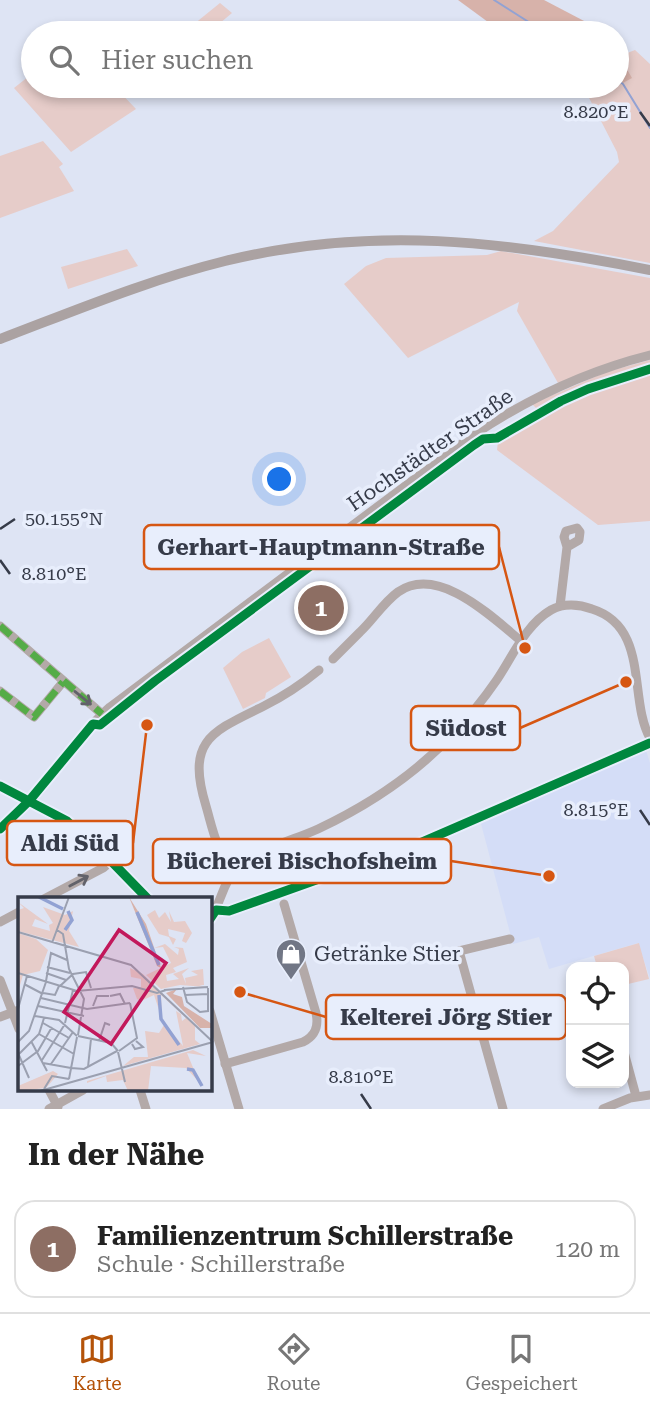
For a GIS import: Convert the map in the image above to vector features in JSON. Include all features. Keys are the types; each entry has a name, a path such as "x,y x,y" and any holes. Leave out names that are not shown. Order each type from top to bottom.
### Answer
{"main road":[{"path":"0,339 174,275 252,255 331,242 466,242 531,249 650,270"}],"street":[{"name":"Hochstädter Straße","path":"0,829 29,801 102,714 497,420 581,377 650,355"},
{"path":"560,606 567,547"},
{"path":"333,659 393,596 415,585 442,587 459,595 481,608 521,641"},
{"path":"212,915 235,869 257,855 350,813 413,771 463,723 537,621 560,606 581,606 600,611 621,631 634,662 643,720 650,738"},
{"path":"0,626 102,714"},
{"path":"235,869 219,850 208,814 199,780 201,754 209,738 221,727 277,699 319,670"},
{"path":"0,691 34,717 64,682"},
{"path":"0,786 66,821 111,860 146,897"},
{"path":"48,897 103,868 111,860"},
{"path":"226,1064 303,1042 312,1037 316,1029 316,1013 284,904"},
{"path":"0,922 18,913"},
{"path":"503,1109 459,951 510,939"},
{"path":"0,980 15,1012 0,1017"},
{"path":"528,1024 566,1013"},
{"path":"212,1024 239,1109"},
{"path":"629,1070 636,1096"},
{"path":"55,1107 80,1092"},
{"path":"141,1092 146,1109"},
{"path":"603,1109 636,1096 650,1095"}],"shaded area":[{"path":"458,0 544,0 584,21 487,21"},
{"path":"220,3 232,13 222,21 198,21"},
{"path":"635,50 650,64 650,263 534,241 553,231 619,162 617,152 589,98 629,98 629,52"},
{"path":"21,82 21,96 14,88"},
{"path":"23,98 125,98 136,109 71,152"},
{"path":"43,141 63,164 59,167 74,191 0,218 0,156"},
{"path":"127,249 138,266 68,289 61,267"},
{"path":"501,251 650,278 650,351 558,383 517,311 519,302 408,358 344,284 366,266 386,258 487,255"},
{"path":"650,360 650,366 586,387 543,406 536,408 532,404 606,372"},
{"path":"650,372 650,521 598,525 497,450 498,441 531,423 541,412"},
{"path":"480,435 484,436 212,637 210,635"},
{"path":"269,638 291,677 266,693 265,698 243,709 223,668 242,652"},
{"path":"646,750 650,763 650,978 638,943 549,969 539,937 513,944 480,820"},
{"path":"639,943 649,979 629,984 629,962 596,962 594,956"}],"waterway":[{"path":"494,0 527,21"},
{"path":"629,94 650,128"}],"marked path":[{"path":"0,626 102,714"},
{"path":"0,691 34,717 63,682"}],"cycle path":[{"path":"0,829 29,801 93,724 100,725 155,681 474,445 483,439 497,438 561,401 588,389 650,369"},
{"path":"212,916 216,910 229,911 420,843 650,743"},
{"path":"0,786 67,821 146,897"}],"place":[{"name":"Familienzentrum Schillerstraße","path":"321,608"},
{"name":"Gerhart-Hauptmann-Straße","path":"525,648"},
{"name":"Südost","path":"626,682"},
{"name":"Aldi Süd","path":"147,725"},
{"name":"Bücherei Bischofsheim","path":"549,876"},
{"name":"Getränke Stier","path":"291,981"},
{"name":"Kelterei Jörg Stier","path":"240,992"}]}
